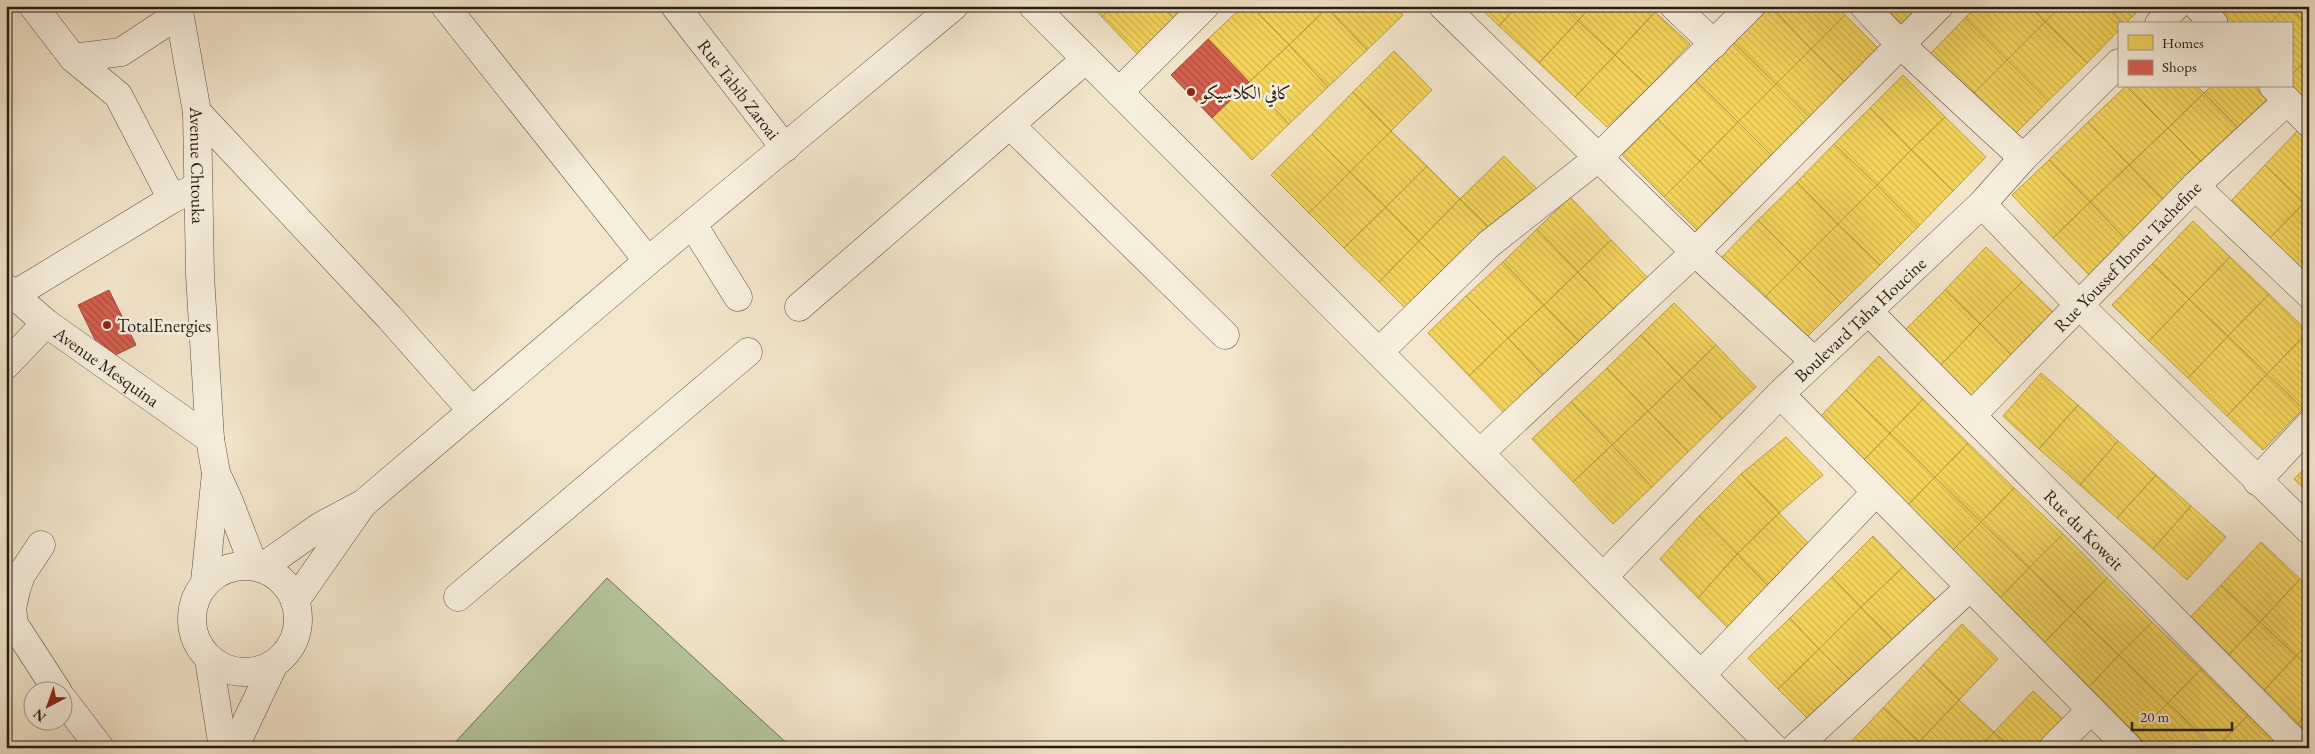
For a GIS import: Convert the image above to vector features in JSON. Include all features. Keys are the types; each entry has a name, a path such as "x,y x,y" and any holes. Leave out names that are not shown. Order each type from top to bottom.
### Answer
{"street":[{"path":"34,6 73,58 118,95 172,199"},
{"path":"445,6 648,261"},
{"name":"Rue Tabib Zaroai","path":"675,6 785,148"},
{"path":"1033,6 1774,748"},
{"path":"1119,92 1205,6"},
{"path":"1443,6 1695,252 1814,362"},
{"path":"1674,6 1714,44"},
{"path":"1378,352 1489,244 1598,158 1751,6"},
{"path":"1864,6 1902,45 2023,158"},
{"path":"1480,453 1695,252 1939,6"},
{"path":"2161,22 2176,6"},
{"path":"2197,6 2212,22"},
{"path":"73,58 121,52 178,10"},
{"name":"Avenue Chtouka","path":"178,10 197,112 200,265 210,439 216,473"},
{"path":"257,567 321,526 364,503 648,261 785,148 941,10"},
{"path":"799,308 1086,59"},
{"name":"Boulevard Taha Houcine","path":"1603,577 1780,394 1982,204 2023,158 2118,64"},
{"path":"2280,94 2309,124"},
{"name":"Rue Youssef Ibnou Tachefine","path":"1972,415 2080,306 2280,94"},
{"path":"197,112 389,317 472,411"},
{"path":"1010,125 1225,335"},
{"path":"10,291 172,199 199,186"},
{"path":"2195,186 2309,294"},
{"path":"1982,204 2080,306 2309,530"},
{"path":"693,224 738,297"},
{"name":"Avenue Mesquina","path":"10,291 46,323 210,439"},
{"name":"Rue du Koweit","path":"1869,312 2301,748"},
{"path":"6,365 46,323"},
{"path":"458,597 748,352"},
{"path":"1780,394 2129,748"},
{"path":"2257,481 2309,425"},
{"path":"216,473 257,567"},
{"path":"216,473 205,582 194,601 191,622 196,642 209,660 223,748"},
{"path":"1702,675 1876,492"},
{"path":"295,601 364,503"},
{"path":"41,545 22,575 12,608 14,624 52,682"},
{"path":"205,582 219,572 236,566 257,567 276,575 287,587 295,601 298,624 291,647 274,664 234,748"},
{"path":"1795,748 1970,587"},
{"path":"209,660 230,670 252,672 274,664"},
{"path":"2053,748 2090,710"},
{"path":"72,711 100,748"}],"green space":[{"path":"607,578 792,748 450,748"}],"building: Homes":[{"path":"1091,6 1113,6 1102,17"},
{"path":"1113,6 1162,6 1179,23 1142,59 1102,17"},
{"path":"1162,6 1197,6 1179,23"},
{"path":"1243,6 1251,6 1289,45 1249,82 1208,39"},
{"path":"1251,6 1326,6 1327,8 1289,45"},
{"path":"1329,6 1395,6 1403,15 1367,50 1327,8"},
{"path":"1478,6 1517,6 1499,26"},
{"path":"1517,6 1563,6 1578,21 1539,63 1499,26"},
{"path":"1563,6 1591,6 1578,21"},
{"path":"1591,6 1649,6 1655,12 1615,55 1578,21"},
{"path":"1771,6 1836,6 1845,15 1811,49"},
{"path":"1884,6 1935,6 1910,32"},
{"path":"1977,6 2030,6 2045,22 2007,60 1965,18"},
{"path":"2030,6 2061,6 2045,22"},
{"path":"2061,6 2106,6 2121,22 2118,22 2118,31 2087,63 2045,22"},
{"path":"2106,6 2143,6 2127,22 2123,22"},
{"path":"2221,6 2287,6 2271,22 2223,22 2214,13"},
{"path":"2287,6 2309,26 2309,58 2292,74 2292,22 2271,22"},
{"path":"2289,6 2309,6 2309,26"},
{"path":"1770,7 1811,49 1776,84 1734,43"},
{"path":"1327,8 1367,50 1328,87 1289,45"},
{"path":"1655,12 1690,44 1649,87 1615,55"},
{"path":"1845,15 1886,56 1853,90 1811,49"},
{"path":"1965,18 2007,60 1971,96 1929,55"},
{"path":"1578,21 1615,55 1575,97 1539,63"},
{"path":"2045,22 2087,63 2048,101 2007,60"},
{"path":"1734,43 1776,84 1738,122 1696,81"},
{"path":"1289,45 1328,87 1289,124 1249,82"},
{"path":"1811,49 1853,90 1817,125 1776,84"},
{"path":"1394,51 1432,90 1391,131 1353,92"},
{"path":"1615,55 1649,87 1607,127 1575,97"},
{"path":"2309,58 2309,108 2292,87 2292,74"},
{"path":"2007,60 2048,101 2012,137 1971,96"},
{"path":"1903,75 1945,117 1911,150 1870,108"},
{"path":"1696,81 1738,122 1700,161 1658,119"},
{"path":"1249,82 1289,124 1252,160 1212,118"},
{"path":"1776,84 1817,125 1779,163 1738,122"},
{"path":"2124,88 2128,88 2168,128 2129,165 2088,122"},
{"path":"2130,88 2199,88 2204,93 2168,128"},
{"path":"2209,88 2265,88 2279,102 2245,135 2204,93"},
{"path":"1353,92 1391,131 1350,172 1312,134"},
{"path":"2204,93 2245,135 2209,170 2168,128"},
{"path":"1870,108 1911,150 1877,185 1834,144"},
{"path":"1945,117 1986,157 1953,191 1911,150"},
{"path":"1658,119 1700,161 1664,197 1622,155"},
{"path":"1738,122 1779,163 1741,202 1700,161"},
{"path":"2088,122 2129,165 2090,202 2049,160"},
{"path":"2302,126 2309,132 2309,197 2304,203 2265,165"},
{"path":"2168,128 2209,170 2170,207 2129,165"},
{"path":"1391,131 1427,166 1386,207 1350,172"},
{"path":"1312,134 1350,172 1309,213 1271,175"},
{"path":"1834,144 1877,185 1838,224 1797,182"},
{"path":"1911,150 1953,191 1918,227 1877,185"},
{"path":"1504,156 1537,189 1494,232 1460,199"},
{"path":"2049,160 2090,202 2053,238 2012,195"},
{"path":"1700,161 1741,202 1705,238 1664,197"},
{"path":"2129,165 2170,207 2130,244 2090,202"},
{"path":"2265,165 2304,203 2270,238 2231,201"},
{"path":"1427,166 1460,199 1419,241 1386,207"},
{"path":"1350,172 1386,207 1344,248 1309,213"},
{"path":"1797,182 1838,224 1800,262 1758,220"},
{"path":"1877,185 1918,227 1880,265 1838,224"},
{"path":"1570,197 1611,240 1578,272 1537,229"},
{"path":"1460,199 1494,232 1452,274 1419,241"},
{"path":"2090,202 2130,244 2094,280 2053,238"},
{"path":"2304,203 2309,207 2309,275 2270,238"},
{"path":"1386,207 1419,241 1379,282 1344,248"},
{"path":"1758,220 1800,262 1764,298 1722,257"},
{"path":"2193,221 2230,257 2189,299 2152,264"},
{"path":"1838,224 1880,265 1841,303 1800,262"},
{"path":"1537,229 1578,272 1544,305 1503,262"},
{"path":"1611,240 1651,281 1618,314 1578,272"},
{"path":"1419,241 1452,274 1412,315 1379,282"},
{"path":"1986,247 2022,282 1980,324 1945,290"},
{"path":"2230,257 2269,294 2228,336 2189,299"},
{"path":"1503,262 1544,305 1508,338 1466,296"},
{"path":"1800,262 1841,303 1805,339 1764,298"},
{"path":"2152,264 2189,299 2149,341 2112,305"},
{"path":"1578,272 1618,314 1584,346 1544,305"},
{"path":"2022,282 2056,315 2014,358 1980,324"},
{"path":"1945,290 1980,324 1940,366 1904,331"},
{"path":"2269,294 2308,332 2267,374 2228,336"},
{"path":"1466,296 1508,338 1469,376 1428,333"},
{"path":"2189,299 2228,336 2188,378 2149,341"},
{"path":"1674,303 1716,345 1682,378 1641,335"},
{"path":"1544,305 1584,346 1548,381 1508,338"},
{"path":"1980,324 2014,358 1974,399 1940,366"},
{"path":"2308,332 2309,403 2303,409 2267,374"},
{"path":"1641,335 1682,378 1648,411 1607,368"},
{"path":"2228,336 2267,374 2227,416 2188,378"},
{"path":"1508,338 1548,381 1509,418 1469,376"},
{"path":"1716,345 1756,387 1722,419 1682,378"},
{"path":"1879,356 1923,399 1890,433 1846,390"},
{"path":"1607,368 1648,411 1612,445 1571,402"},
{"path":"2041,373 2078,405 2039,449 2003,416"},
{"path":"2267,374 2303,409 2263,450 2227,416"},
{"path":"1682,378 1722,419 1688,452 1648,411"},
{"path":"1846,390 1890,433 1859,465 1815,422"},
{"path":"1923,399 1968,443 1935,477 1890,433"},
{"path":"1571,402 1612,445 1573,482 1532,439"},
{"path":"2078,405 2118,441 2080,485 2039,449"},
{"path":"1648,411 1688,452 1652,487 1612,445"},
{"path":"1890,433 1935,477 1904,509 1859,465"},
{"path":"1786,437 1823,475 1779,513 1741,474"},
{"path":"2118,441 2156,475 2117,518 2080,485"},
{"path":"1968,443 2014,488 1981,522 1935,477"},
{"path":"1612,445 1652,487 1613,524 1573,482"},
{"path":"2309,464 2309,493 2294,479"},
{"path":"1741,474 1779,513 1737,554 1699,516"},
{"path":"2156,475 2191,506 2153,549 2117,518"},
{"path":"1935,477 1981,522 1950,553 1904,509"},
{"path":"2014,488 2063,534 2029,568 1981,522"},
{"path":"2191,506 2226,537 2187,580 2153,549"},
{"path":"1779,513 1814,549 1772,590 1737,554"},
{"path":"1699,516 1737,554 1698,598 1660,559"},
{"path":"1981,522 2029,568 1998,600 1950,553"},
{"path":"2063,534 2107,578 2074,612 2029,568"},
{"path":"1873,536 1903,567 1861,607 1832,577"},
{"path":"2261,542 2300,579 2260,622 2221,585"},
{"path":"1737,554 1772,590 1733,633 1698,598"},
{"path":"1903,567 1938,602 1896,643 1861,607"},
{"path":"2029,568 2074,612 2043,644 1998,600"},
{"path":"1832,577 1861,607 1819,649 1790,618"},
{"path":"2107,578 2152,622 2119,655 2074,612"},
{"path":"2300,579 2309,587 2309,643 2296,656 2260,622"},
{"path":"2221,585 2260,622 2220,664 2181,627"},
{"path":"1861,607 1896,643 1854,684 1819,649"},
{"path":"2074,612 2119,655 2088,688 2043,644"},
{"path":"1790,618 1819,649 1778,689 1748,658"},
{"path":"2152,622 2201,669 2168,703 2119,655"},
{"path":"2260,622 2296,656 2257,698 2220,664"},
{"path":"1962,624 1998,659 1959,700 1923,665"},
{"path":"2309,643 2309,668 2296,656"},
{"path":"1819,649 1854,684 1813,724 1778,689"},
{"path":"2119,655 2168,703 2136,735 2088,688"},
{"path":"2296,656 2309,668 2309,712 2291,731 2257,698"},
{"path":"1923,665 1959,700 1919,742 1883,708"},
{"path":"2201,669 2248,715 2216,748 2168,703"},
{"path":"2033,691 2067,723 2044,748 2011,748 1994,732"},
{"path":"1959,700 1994,732 1979,748 1925,748 1919,742"},
{"path":"2168,703 2213,748 2149,748 2136,735"},
{"path":"1883,708 1919,742 1914,748 1845,748"},
{"path":"2309,712 2309,748 2291,731"},
{"path":"2248,715 2282,748 2216,748"},
{"path":"1994,732 2011,748 1979,748"}],"building: Shops":[{"path":"1208,39 1249,82 1212,118 1171,75"},
{"name":"TotalEnergies","path":"109,290 136,345 105,360 78,305"}],"place":[{"name":"كافي الكلاسيكو","path":"1191,92"},
{"name":"TotalEnergies","path":"107,325"}]}
